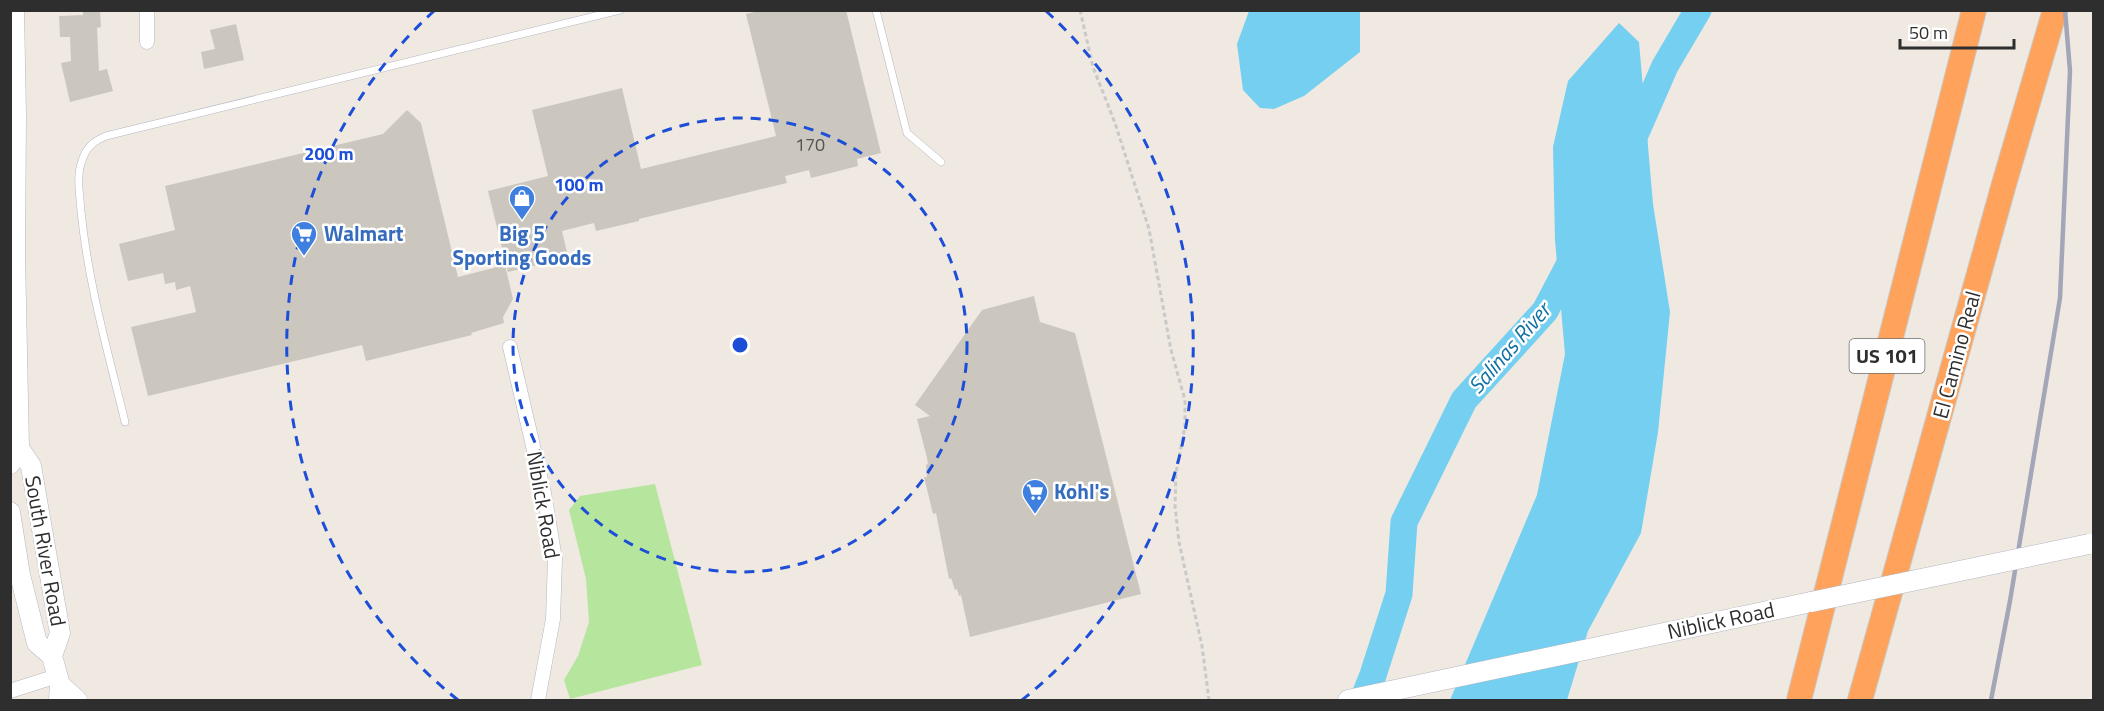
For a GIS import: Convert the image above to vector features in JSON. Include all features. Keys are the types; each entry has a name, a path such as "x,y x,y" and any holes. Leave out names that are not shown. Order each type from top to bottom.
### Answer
{"highway":[{"name":"US 101","path":"1799,700 1974,10"},
{"name":"El Camino Real","path":"1862,700 1875,644 2055,10"}],"main road":[{"name":"South River Road","path":"14,10 13,453 31,466 60,633 52,656 59,687"},
{"name":"South River Road","path":"10,512 20,575 37,643 52,656"},
{"name":"Niblick Road","path":"1348,700 2091,544"},
{"path":"59,687 77,700"}],"street":[{"path":"147,10 147,42"},
{"name":"Niblick Road","path":"510,347 544,494 555,559 553,620 538,700"},
{"path":"10,691 59,687"}],"lane":[{"path":"125,422 84,245 79,177 82,159 94,141 118,133 620,10"},
{"path":"876,10 907,133 941,162"}],"path":[{"path":"1080,10 1093,67 1115,123 1149,229 1172,350 1185,400 1185,426 1176,473 1175,506 1179,542 1202,646 1209,700"}],"green space":[{"path":"655,484 702,665 570,699 564,680 578,656 589,622 586,579 569,510 580,496"}],"water":[{"path":"1249,11 1360,11 1360,52 1304,96 1274,109 1260,108 1243,90 1237,44"},
{"path":"1619,23 1639,42 1653,204 1670,312 1658,432 1641,533 1588,631 1567,700 1450,700 1537,495 1565,354 1555,240 1553,147 1568,81"}],"building":[{"path":"100,10 101,27 97,28 99,71 107,69 113,91 70,102 61,63 71,61 70,37 60,37 59,16 83,15 83,11"},
{"path":"762,10 846,10 881,153 857,159 858,166 811,178 809,170 785,176 787,183 639,219 639,221 596,231 594,223 562,231 567,252 556,254 558,260 508,272 488,191 548,176 532,110 622,88 641,169 776,136 746,14"},
{"path":"236,24 244,60 204,69 201,52 215,49 210,30"},
{"path":"407,110 421,123 458,277 505,265 513,299 503,317 504,323 471,333 472,335 366,361 362,345 148,396 131,327 196,312 190,286 176,290 175,282 165,284 163,273 128,281 119,244 175,230 165,186 383,134"},
{"path":"1034,296 1040,322 1075,333 1141,594 970,637 961,595 959,596 957,589 955,590 951,578 949,579 936,513 933,514 924,477 927,477 926,465 928,464 917,419 930,416 915,405 982,310"}],"waterway":[{"name":"Salinas River","path":"1630,146 1665,66 1698,10"},
{"name":"Salinas River","path":"1363,700 1399,594 1404,522 1464,400 1545,311 1576,252"}],"railway":[{"path":"1991,700 2010,601 2060,298 2070,71 2065,10"}],"place":[{"name":"Big 5 Sporting Goods","path":"522,221"},
{"name":"Walmart","path":"304,257"},
{"name":"Kohl's","path":"1035,515"}]}
